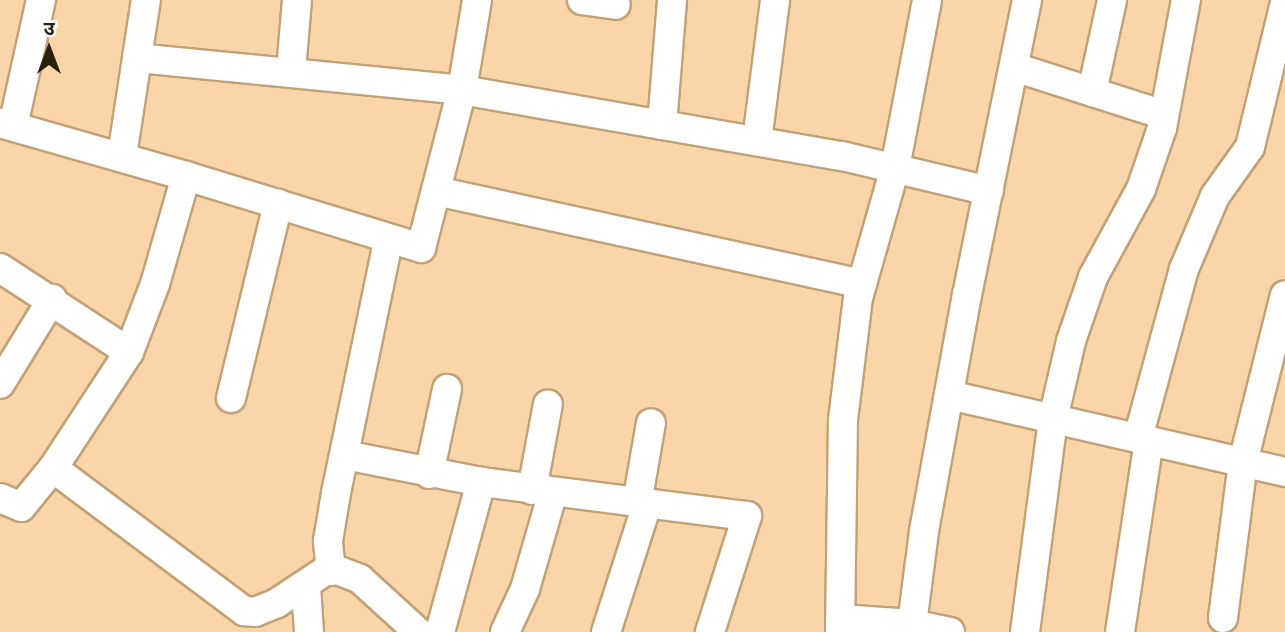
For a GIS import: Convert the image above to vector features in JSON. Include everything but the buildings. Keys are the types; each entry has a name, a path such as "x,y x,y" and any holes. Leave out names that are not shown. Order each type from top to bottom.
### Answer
{"street":[{"path":"40,0 7,125 122,156 421,248 462,90 477,0"},
{"path":"122,156 146,0"},
{"path":"291,71 297,0"},
{"path":"582,0 616,5"},
{"path":"662,125 672,0"},
{"path":"757,141 775,0"},
{"path":"927,0 895,168 862,284 843,420 840,626 912,624 950,632"},
{"path":"912,624 949,395 1027,0"},
{"path":"1092,92 1112,0"},
{"path":"1025,632 1053,419 1070,341 1093,277 1141,189 1164,115 1185,0"},
{"path":"1120,632 1144,440 1184,269 1215,196 1250,147 1279,54 1285,2"},
{"path":"137,58 291,71 462,90 757,141 895,168 989,191"},
{"path":"1014,67 1164,115"},
{"path":"0,498 21,507 53,468 129,352 186,176"},
{"path":"436,191 862,284"},
{"path":"231,398 278,204"},
{"path":"331,571 328,541 389,238"},
{"path":"0,268 52,299 129,352"},
{"path":"1223,618 1244,462 1285,295"},
{"path":"0,384 52,299"},
{"path":"429,474 447,389"},
{"path":"949,395 1285,472"},
{"path":"505,632 524,589 543,491 548,404"},
{"path":"606,632 642,503 651,423"},
{"path":"345,456 481,482 747,516 710,632"},
{"path":"53,468 244,611 255,612 277,603 331,571 348,571 418,632"},
{"path":"440,632 481,482"},
{"path":"306,586 309,632"}]}
